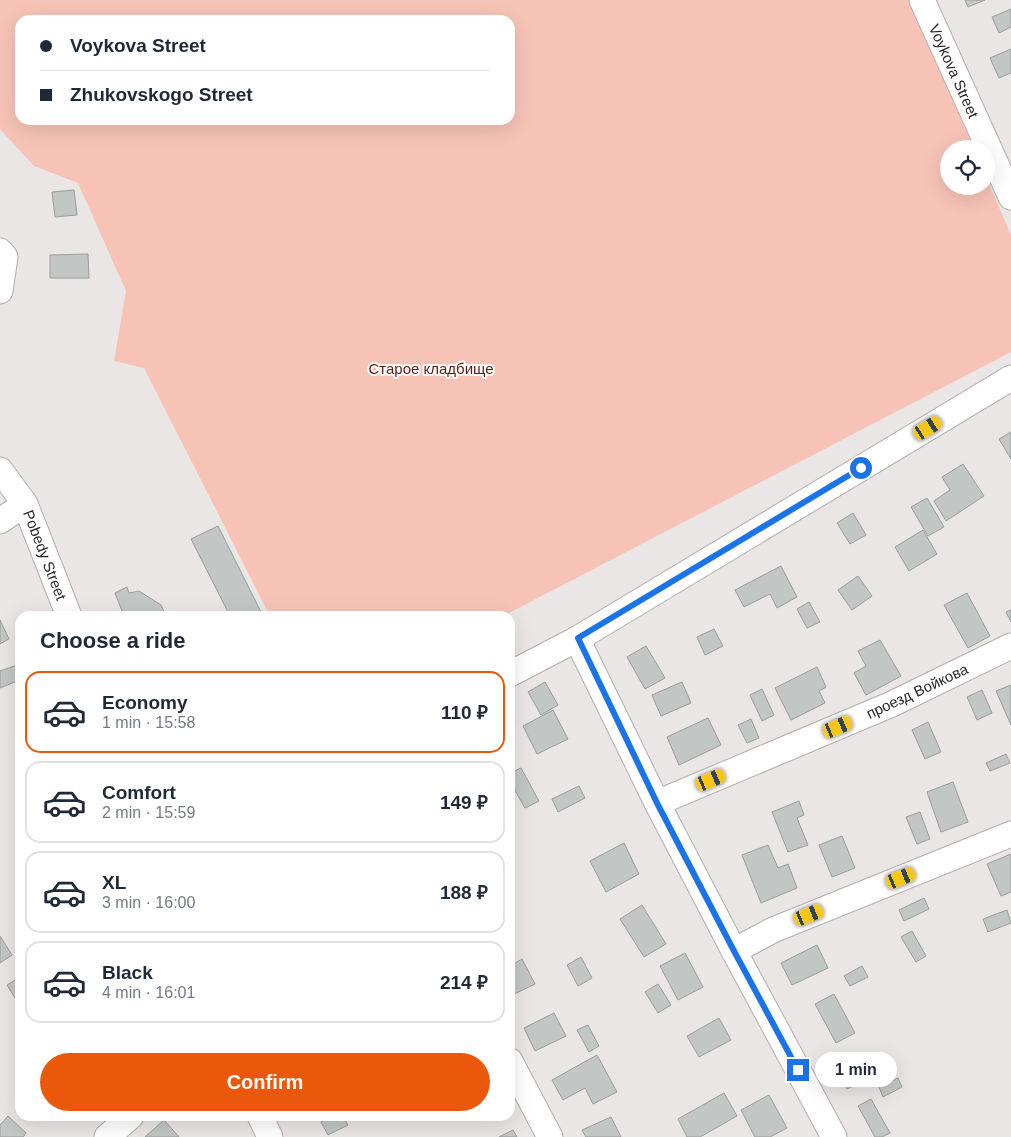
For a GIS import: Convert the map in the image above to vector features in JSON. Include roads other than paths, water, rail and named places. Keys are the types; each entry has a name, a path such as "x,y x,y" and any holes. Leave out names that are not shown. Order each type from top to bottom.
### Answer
{"street":[{"name":"Voykova Street","path":"922,0 1011,197"},
{"path":"0,252 5,257 0,291"},
{"path":"515,671 578,638 1011,378"},
{"name":"Pobedy Street","path":"0,470 25,504 67,611"},
{"path":"0,521 25,504"},
{"path":"578,638 657,803 834,1137"},
{"name":"проезд Войкова","path":"657,803 892,704 1011,646"},
{"path":"734,951 772,930 1011,834"},
{"path":"515,1070 550,1137"},
{"path":"108,1137 126,1121"},
{"path":"262,1121 270,1137"}],"park label":[{"name":"Старое кладбище","path":"431,368"}]}
